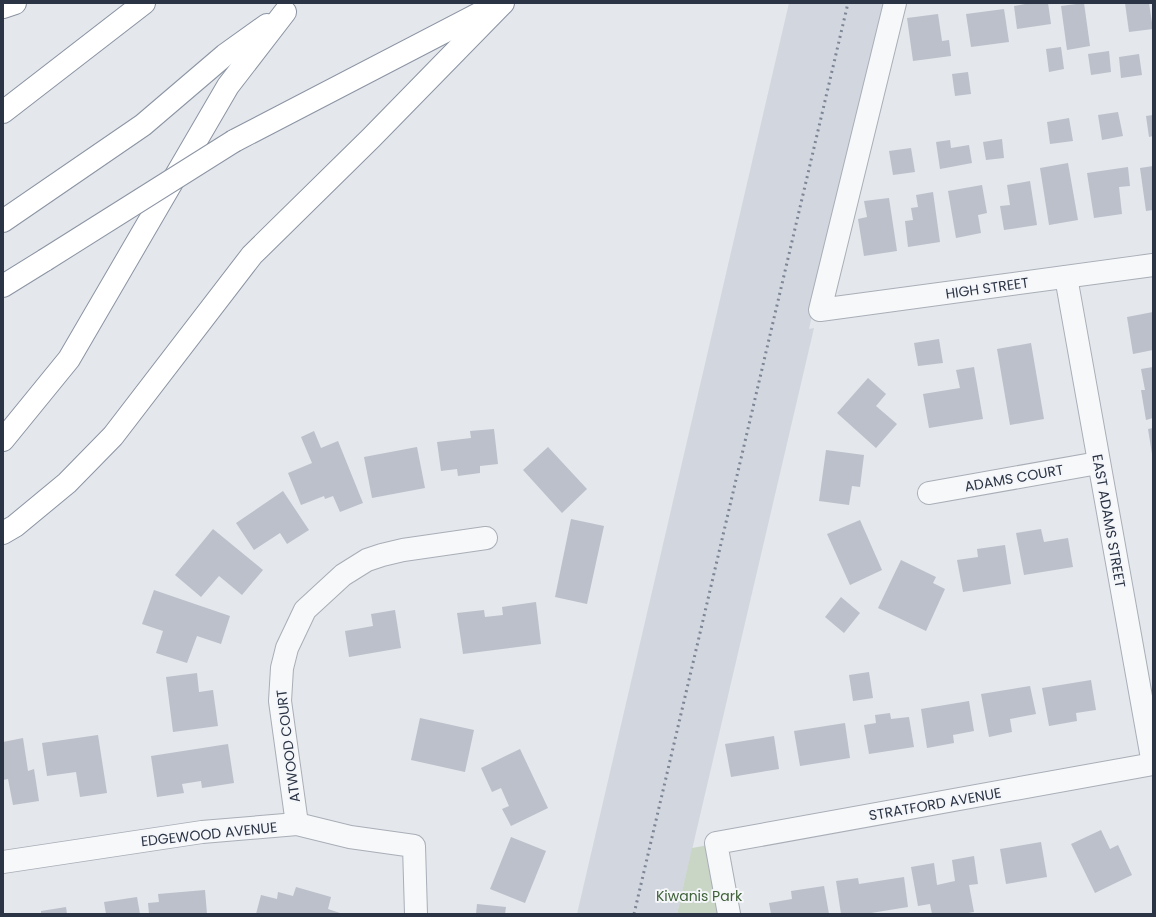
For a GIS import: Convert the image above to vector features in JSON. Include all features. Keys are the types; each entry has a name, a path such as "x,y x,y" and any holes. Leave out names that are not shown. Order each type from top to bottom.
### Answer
{"highway":[{"path":"3,7 16,3"},
{"path":"3,112 144,3"},
{"path":"3,286 234,141 499,3"},
{"path":"3,533 15,526 67,483 113,436 252,255 371,138 503,3"},
{"path":"3,221 143,126 225,55 290,8"},
{"path":"3,440 69,359 228,86 290,8"}],"street":[{"name":"HIGH STREET","path":"895,3 820,310 1153,265"},
{"name":"EAST ADAMS STREET","path":"1066,277 1098,463 1153,764"},
{"name":"ADAMS COURT","path":"930,493 1098,463"},
{"name":"ATWOOD COURT","path":"297,824 280,701 280,686 287,648 305,610 343,575 367,560 403,550 486,538"},
{"name":"STRATFORD AVENUE","path":"729,914 716,843 1153,764"},
{"name":"EDGEWOOD AVENUE","path":"3,862 202,832 297,824 350,837 414,846 416,914"}],"shaded area":[{"path":"789,3 883,3 809,329 814,328 677,914 577,914"}],"green space":[{"name":"Kiwanis Park","path":"709,845 721,914 677,914 692,848"}],"building":[{"path":"1030,3 1048,3 1051,24 1017,29 1014,6"},
{"path":"1084,3 1090,46 1067,50 1061,6"},
{"path":"1125,3 1149,3 1153,29 1129,32"},
{"path":"1004,9 1009,42 971,47 966,14"},
{"path":"938,14 942,41 949,40 951,56 913,61 907,18"},
{"path":"1061,47 1064,69 1049,72 1046,49"},
{"path":"1109,51 1111,72 1091,75 1088,54"},
{"path":"1139,54 1142,75 1121,78 1119,57"},
{"path":"968,72 971,94 955,96 952,74"},
{"path":"1118,112 1123,136 1102,140 1098,115"},
{"path":"1153,115 1153,136 1149,137 1146,116"},
{"path":"1069,118 1073,141 1050,144 1047,122"},
{"path":"1002,139 1004,158 986,160 983,142"},
{"path":"950,140 951,148 969,145 972,163 940,169 936,142"},
{"path":"911,148 915,172 893,175 889,151"},
{"path":"1068,163 1078,220 1049,225 1040,168"},
{"path":"1153,166 1153,210 1146,211 1140,168"},
{"path":"1128,167 1130,186 1119,187 1122,214 1094,218 1087,173"},
{"path":"1030,181 1037,225 1004,230 1000,206 1010,205 1007,185"},
{"path":"982,185 987,213 978,215 981,233 956,238 948,191"},
{"path":"933,192 940,242 908,247 905,221 913,220 911,208 918,207 916,195"},
{"path":"889,198 897,251 864,256 858,219 867,217 864,201"},
{"path":"1153,312 1153,350 1133,354 1127,317"},
{"path":"939,339 943,363 918,366 914,343"},
{"path":"1031,343 1044,419 1010,425 997,349"},
{"path":"974,367 983,419 929,428 923,394 960,388 956,370"},
{"path":"1153,367 1153,418 1146,420 1141,390 1145,390 1141,369"},
{"path":"868,378 886,394 876,406 897,424 876,448 837,413"},
{"path":"1153,428 1153,454 1152,454 1148,429"},
{"path":"494,429 498,464 480,466 480,473 458,476 457,469 441,471 437,442 471,438 470,431"},
{"path":"314,431 321,448 338,441 363,503 340,512 333,496 325,499 324,496 301,505 288,473 312,463 301,437"},
{"path":"417,447 425,488 372,498 364,457"},
{"path":"548,447 587,489 562,513 523,470"},
{"path":"826,450 864,455 860,487 852,486 849,505 819,501"},
{"path":"283,491 309,530 287,544 280,533 254,550 236,523"},
{"path":"571,519 604,526 587,604 555,597"},
{"path":"860,520 882,570 850,585 827,534"},
{"path":"213,529 263,570 242,595 219,576 201,597 175,575"},
{"path":"1041,529 1044,542 1068,538 1073,567 1024,575 1016,533"},
{"path":"1005,545 1011,584 963,592 957,560 978,557 977,549"},
{"path":"901,560 936,577 933,583 945,589 926,631 878,608"},
{"path":"154,590 230,616 221,644 197,636 187,663 156,653 163,631 142,624"},
{"path":"841,597 860,613 844,633 825,617"},
{"path":"536,602 541,644 463,654 457,613 484,610 485,617 503,615 502,607"},
{"path":"395,610 401,648 349,657 345,631 373,626 371,614"},
{"path":"869,672 873,698 853,701 849,675"},
{"path":"197,673 199,692 213,690 218,726 173,732 166,677"},
{"path":"1091,680 1096,710 1076,713 1077,721 1049,726 1042,688"},
{"path":"1030,686 1036,714 1010,719 1012,732 989,737 981,694"},
{"path":"969,701 974,731 953,735 954,743 927,748 921,709"},
{"path":"890,713 891,719 909,717 914,747 869,754 864,725 876,723 875,715"},
{"path":"420,718 474,730 465,772 411,760"},
{"path":"845,723 850,758 800,766 794,731"},
{"path":"98,735 107,793 80,797 76,772 47,776 42,743"},
{"path":"774,736 779,769 731,777 725,744"},
{"path":"23,738 28,771 34,769 39,801 13,805 8,779 3,780 3,742"},
{"path":"228,744 234,783 202,788 201,781 182,784 184,793 157,797 151,756"},
{"path":"520,749 548,808 511,826 502,809 509,806 501,788 492,792 481,768"},
{"path":"1101,830 1110,849 1118,845 1132,875 1095,893 1071,844"},
{"path":"511,837 546,851 525,903 490,889"},
{"path":"1041,842 1047,877 1006,884 1000,849"},
{"path":"974,856 978,884 969,885 974,912 962,914 932,914 930,904 918,906 911,867 934,863 937,885 955,881 952,860"},
{"path":"904,877 908,907 865,914 841,914 836,881 858,878 859,884"},
{"path":"824,886 829,914 771,914 769,903 792,899 791,891"},
{"path":"296,887 331,897 328,909 343,914 256,914 261,895 277,899 278,892 293,896"},
{"path":"205,890 207,914 149,914 148,903 159,902 158,894"},
{"path":"137,897 140,914 106,914 104,902"},
{"path":"477,904 506,907 505,914 476,914"},
{"path":"66,907 67,914 41,914 41,911"}],"railway":[{"path":"634,914 848,3"}]}
